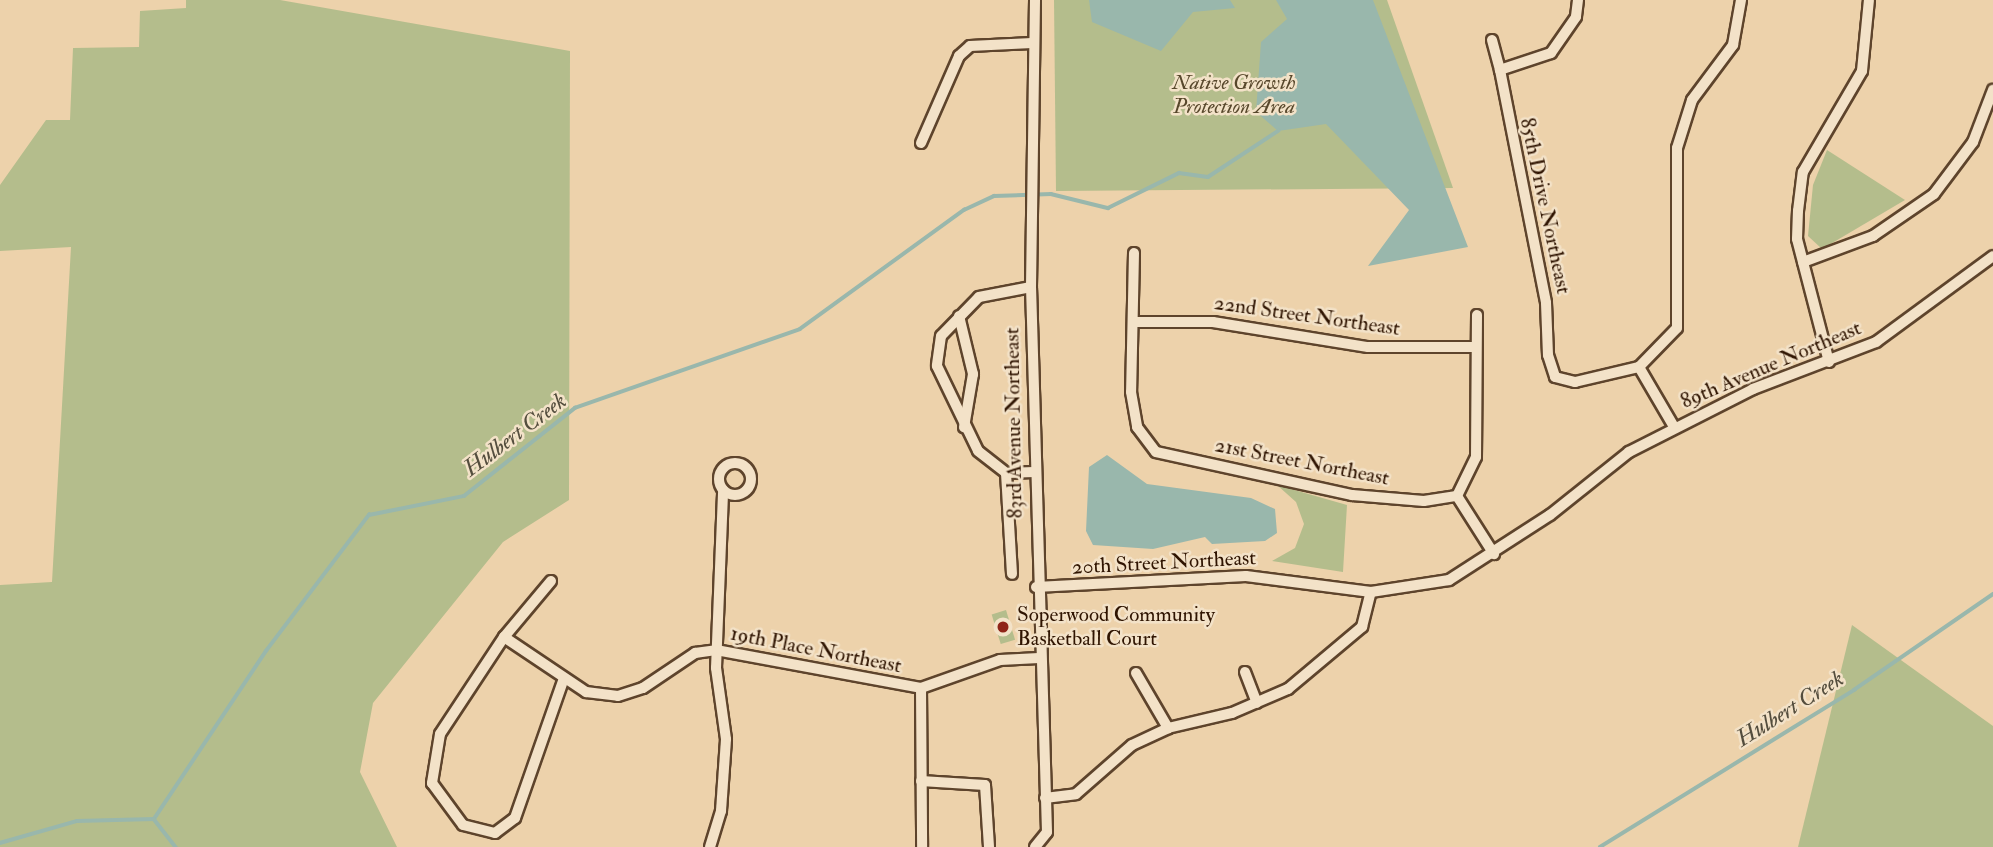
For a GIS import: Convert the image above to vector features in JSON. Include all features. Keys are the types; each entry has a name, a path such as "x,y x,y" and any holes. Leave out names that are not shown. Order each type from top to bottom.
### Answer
{"street":[{"name":"83rd Avenue Northeast","path":"1035,0 1032,43 1031,287 1036,587 1045,798 1039,846"},
{"path":"1492,40 1500,70 1551,53 1576,17 1578,0"},
{"name":"85th Drive Northeast","path":"1500,70 1555,377 1605,378 1639,367 1677,328 1677,148 1692,100 1733,45 1741,0"},
{"path":"1829,362 1797,239 1802,172 1862,71 1869,0"},
{"path":"921,143 959,56 970,47 1032,43"},
{"path":"1803,262 1873,236 1934,194 1973,142 1993,90"},
{"path":"1134,322 1135,253"},
{"name":"89th Avenue Northeast","path":"1494,554 1674,427 1829,362 1900,328 1993,256"},
{"path":"1031,287 1000,288 960,316 941,336 937,366 978,451 1006,473 1034,472"},
{"path":"1477,315 1476,457 1457,496 1494,554"},
{"path":"960,316 973,374 964,426"},
{"name":"22nd Street Northeast","path":"1134,322 1213,322 1368,347 1476,347"},
{"name":"21st Street Northeast","path":"1134,322 1131,392 1144,442 1169,458 1274,473 1352,495 1424,501 1457,496"},
{"path":"1639,367 1674,427"},
{"path":"1006,473 1012,574"},
{"path":"710,847 721,811 726,739 716,650 723,490"},
{"name":"20th Street Northeast","path":"1036,587 1246,576 1371,592 1449,580 1494,554"},
{"path":"551,581 504,637 440,734 432,766 432,783 450,813 480,833 495,833 514,818 564,678"},
{"path":"1045,798 1076,794 1132,745 1168,728 1257,704 1288,689 1362,627 1371,592"},
{"name":"19th Place Northeast","path":"504,637 586,692 618,696 643,688 685,657 716,650 921,688 940,685 1000,660 1039,658"},
{"path":"1245,671 1257,704"},
{"path":"1136,673 1168,728"},
{"path":"921,688 922,847"},
{"path":"921,781 985,785 989,847"}],"green space":[{"path":"186,0 280,0 570,51 569,500 503,542 373,703 360,772 397,847 0,847 0,585 52,582 71,247 0,251 0,185 46,120 70,120 73,48 139,47 140,11 186,8"},
{"name":"Native Growth Protection Area","path":"1054,0 1387,0 1453,188 1056,191"},
{"path":"1827,150 1905,200 1822,249 1808,236 1813,185"},
{"path":"1277,485 1347,505 1343,572 1272,561 1295,548 1304,524 1296,502"},
{"name":"Soperwood Community Basketball Court","path":"1006,610 1015,640 1001,644 992,614"},
{"path":"1852,625 1993,726 1993,847 1798,847"}],"shaded area":[{"path":"1089,0 1230,0 1235,8 1193,12 1161,51 1092,22"},
{"path":"1276,0 1373,0 1468,247 1368,266 1409,210 1326,124 1278,131 1256,112 1261,42 1287,19"},
{"path":"1107,455 1147,484 1251,498 1275,509 1277,533 1265,541 1212,544 1205,537 1153,549 1093,545 1086,531 1089,467"}],"waterway":[{"name":"Hulbert Creek","path":"154,819 266,651 369,515 464,496 575,408 800,329 964,210 994,196 1051,194 1108,208 1179,173 1208,177 1278,131"},
{"name":"Hulbert Creek","path":"1600,847 1854,690 1993,594"},
{"name":"Hulbert Creek","path":"0,843 77,821 154,819 176,847"}],"place":[{"name":"Soperwood Community Basketball Court","path":"1003,627"}]}
